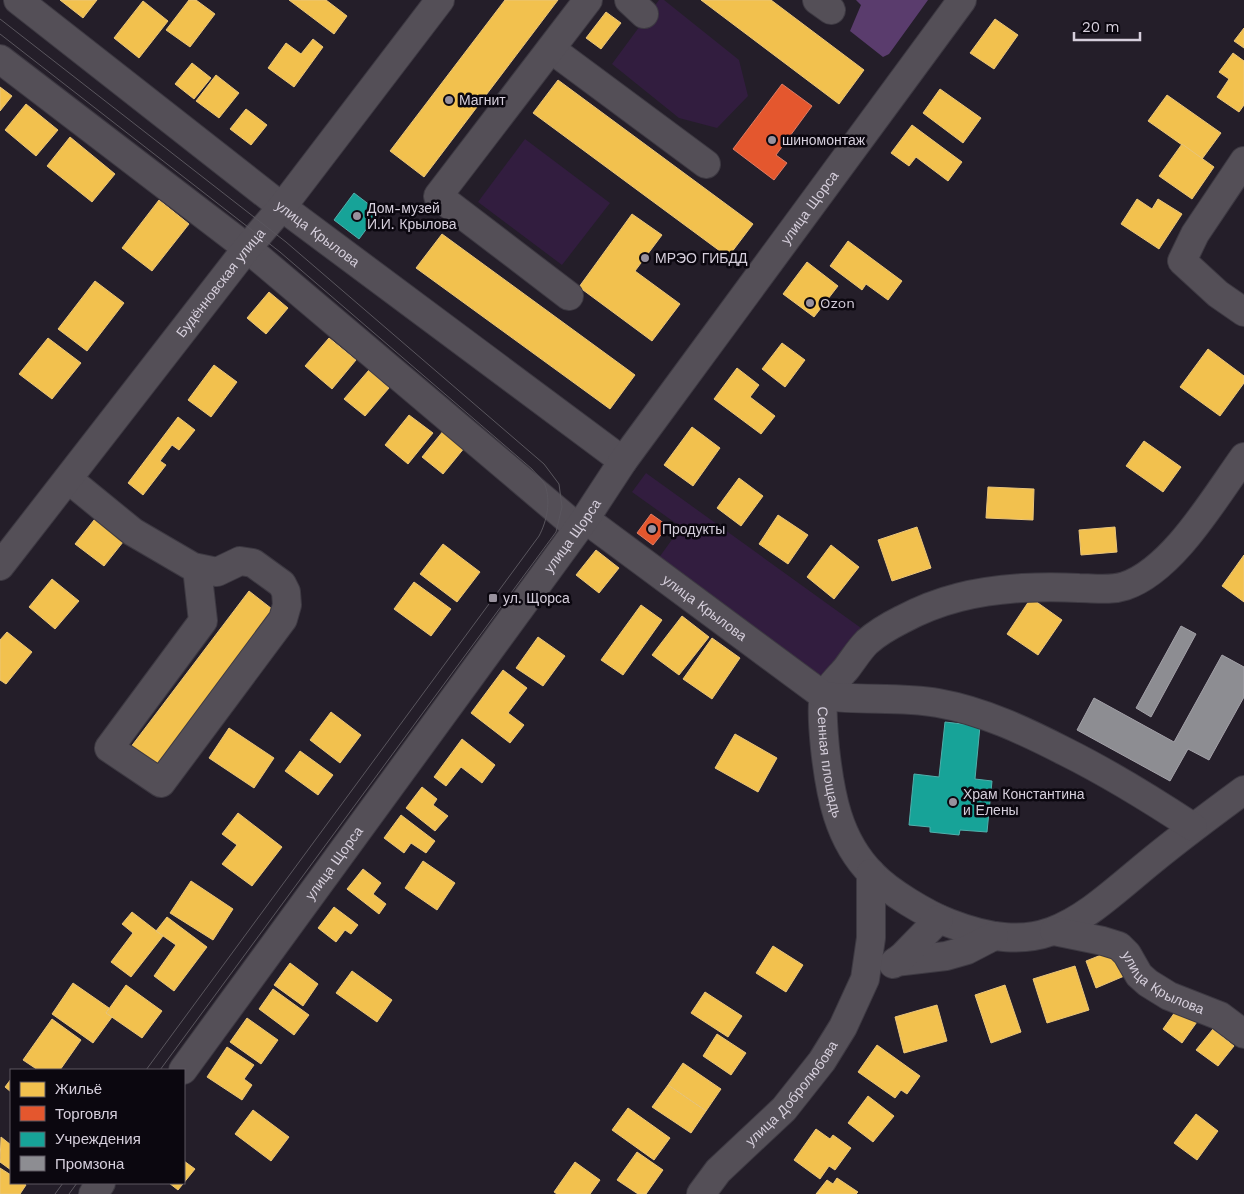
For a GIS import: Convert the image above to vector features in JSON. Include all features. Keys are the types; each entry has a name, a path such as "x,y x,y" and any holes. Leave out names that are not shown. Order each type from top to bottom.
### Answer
{"street":[{"name":"улица Крылова","path":"18,0 282,207 623,461"},
{"name":"Будённовская улица","path":"0,566 247,248 282,207 440,0"},
{"path":"569,296 438,196 588,0"},
{"name":"улица Щорса","path":"184,1069 582,524 623,461 962,0"},
{"path":"551,49 706,164"},
{"name":"улица Крылова","path":"0,59 247,248 582,524 824,696"},
{"path":"1244,161 1195,234 1182,261 1218,294 1244,312"},
{"name":"Сенная площадь","path":"1244,457 1190,532 1155,570 1140,579 1124,586 1109,589 1023,588 950,598 923,608 886,628 867,642 824,696 824,736 832,798 838,820 850,846 871,873 896,893 939,919 982,934 1008,938 1032,937 1054,931 1092,911 1194,827 1244,790"},
{"path":"68,479 133,532 158,548 197,568 218,572 240,561 253,563 282,584 286,592 287,605 283,619 161,783 108,748 203,621 197,568"},
{"path":"824,696 847,699 883,698 939,703 987,716 1029,733 1093,766 1194,827"},
{"path":"865,979 871,938 871,873"},
{"path":"865,979 895,962 939,919"},
{"name":"улица Крылова","path":"1054,931 1119,946 1127,954 1139,975 1148,983 1169,996 1220,1016 1244,1034"},
{"path":"895,962 946,956 967,950 994,936"},
{"name":"улица Добролюбова","path":"701,1194 718,1171 784,1109 822,1061 843,1027 865,979"}],"shaded area":[{"path":"659,0 664,0 739,60 748,96 717,128 679,118 612,64"},
{"path":"856,0 928,0 889,54 883,57 850,31 861,5"},
{"path":"525,139 610,203 562,265 478,202"},
{"path":"646,473 861,628 824,679 658,559 681,527 632,492"}],"building: Жильё":[{"path":"60,0 97,0 83,18"},
{"path":"189,0 196,0 215,14 190,47 166,30"},
{"path":"289,0 326,0 347,16 334,34"},
{"path":"505,0 558,0 424,177 390,151"},
{"path":"701,0 771,0 864,70 839,104"},
{"path":"143,1 168,21 139,58 114,38"},
{"path":"606,12 621,23 601,49 586,38"},
{"path":"995,19 1018,35 994,69 970,53"},
{"path":"1244,28 1244,48 1234,41"},
{"path":"313,39 323,47 294,87 268,68 286,43 301,54"},
{"path":"1233,53 1244,61 1244,105 1239,112 1217,97 1229,79 1219,72"},
{"path":"192,63 211,78 194,99 175,84"},
{"path":"216,75 239,93 219,118 196,101"},
{"path":"558,80 753,224 728,257 533,113"},
{"path":"0,87 12,96 0,111"},
{"path":"940,89 981,118 963,143 923,113"},
{"path":"1167,95 1221,133 1202,159 1148,121"},
{"path":"26,104 58,130 36,156 5,130"},
{"path":"246,109 267,125 251,145 230,129"},
{"path":"912,125 962,162 948,181 916,157 909,166 891,153"},
{"path":"70,137 115,174 92,202 47,166"},
{"path":"1182,144 1214,167 1192,199 1159,176"},
{"path":"1137,199 1152,209 1158,199 1182,214 1159,249 1121,224"},
{"path":"159,200 189,224 152,271 122,248"},
{"path":"632,214 662,235 635,271 680,304 652,341 579,287"},
{"path":"442,234 635,375 610,409 416,268"},
{"path":"848,241 902,281 888,300 866,284 862,290 830,266"},
{"path":"807,262 838,286 814,317 783,294"},
{"path":"95,281 124,303 87,351 58,329"},
{"path":"269,292 288,308 266,334 247,318"},
{"path":"48,338 81,363 52,399 19,374"},
{"path":"329,338 356,360 332,389 305,366"},
{"path":"782,343 805,360 785,387 762,369"},
{"path":"1208,349 1244,376 1244,383 1220,416 1180,387"},
{"path":"214,365 237,382 211,417 188,400"},
{"path":"737,368 759,385 750,397 775,416 761,434 714,399"},
{"path":"369,370 389,388 365,416 344,399"},
{"path":"409,415 433,433 408,464 385,445"},
{"path":"178,417 195,430 179,450 172,445 160,461 166,465 143,495 128,483"},
{"path":"692,427 720,448 693,486 664,465"},
{"path":"444,430 465,447 443,474 422,457"},
{"path":"1144,441 1181,467 1163,492 1126,466"},
{"path":"739,478 763,496 741,526 717,508"},
{"path":"988,487 1034,489 1033,520 986,518"},
{"path":"98,515 127,537 104,566 75,544"},
{"path":"778,515 808,535 788,564 759,544"},
{"path":"917,527 931,568 892,581 878,540"},
{"path":"1115,527 1117,552 1081,555 1079,530"},
{"path":"443,544 480,572 457,602 420,574"},
{"path":"831,545 859,567 834,599 807,577"},
{"path":"596,550 619,568 599,593 576,575"},
{"path":"1244,555 1244,602 1222,586"},
{"path":"52,579 79,601 55,629 29,607"},
{"path":"414,582 451,609 431,636 394,609"},
{"path":"249,591 281,616 160,776 127,752"},
{"path":"1031,598 1062,620 1038,655 1007,634"},
{"path":"641,605 662,620 623,675 601,660"},
{"path":"682,616 709,637 679,675 652,655"},
{"path":"7,632 32,652 6,684 0,680 0,640"},
{"path":"538,637 565,656 543,686 516,668"},
{"path":"712,638 740,658 712,699 683,679"},
{"path":"503,670 527,688 508,713 524,725 510,743 471,713"},
{"path":"331,712 361,735 340,763 310,740"},
{"path":"229,728 274,758 254,788 209,758"},
{"path":"735,734 777,758 758,792 715,768"},
{"path":"462,739 495,765 482,783 461,767 446,786 434,777"},
{"path":"300,751 333,775 318,795 285,771"},
{"path":"422,787 437,799 433,805 448,816 435,831 406,808"},
{"path":"238,813 282,847 252,886 222,864 237,845 222,834"},
{"path":"401,815 435,841 426,853 411,843 404,853 384,838"},
{"path":"423,861 455,883 437,910 405,888"},
{"path":"363,869 381,883 373,894 386,904 379,914 347,889"},
{"path":"191,881 233,909 213,940 170,913"},
{"path":"334,907 358,925 351,934 345,930 336,942 318,928"},
{"path":"132,912 163,936 131,977 111,962 133,933 122,924"},
{"path":"167,917 207,947 174,991 154,976 176,945 156,931"},
{"path":"773,946 803,965 786,992 756,973"},
{"path":"1119,948 1129,974 1096,988 1086,961"},
{"path":"290,963 318,984 303,1006 274,985"},
{"path":"1075,966 1089,1010 1047,1023 1033,979"},
{"path":"352,971 392,1000 377,1022 336,993"},
{"path":"73,983 109,1008 106,1013 112,1017 93,1043 52,1014"},
{"path":"126,985 162,1011 142,1038 106,1013"},
{"path":"1005,985 1021,1032 991,1043 975,995"},
{"path":"273,989 309,1015 294,1035 259,1009"},
{"path":"705,992 742,1016 728,1037 691,1013"},
{"path":"937,1005 947,1041 904,1053 895,1017"},
{"path":"1180,1005 1199,1019 1182,1043 1163,1029"},
{"path":"247,1018 278,1040 261,1064 230,1042"},
{"path":"52,1019 81,1040 61,1069 36,1069 23,1060"},
{"path":"1213,1029 1234,1046 1218,1066 1196,1050"},
{"path":"717,1034 746,1053 731,1075 703,1056"},
{"path":"877,1045 920,1076 907,1094 901,1090 895,1098 858,1072"},
{"path":"227,1047 254,1065 244,1079 252,1085 242,1100 207,1077"},
{"path":"683,1063 721,1089 706,1111 668,1085"},
{"path":"10,1080 10,1091 5,1087"},
{"path":"668,1085 706,1111 691,1133 652,1107"},
{"path":"868,1096 894,1116 873,1142 848,1123"},
{"path":"628,1108 670,1138 654,1160 612,1130"},
{"path":"253,1110 289,1137 271,1161 235,1134"},
{"path":"1196,1114 1218,1131 1197,1160 1174,1143"},
{"path":"816,1129 830,1139 833,1135 851,1148 835,1170 829,1166 820,1179 794,1160"},
{"path":"1,1137 10,1144 10,1169 0,1162"},
{"path":"637,1152 663,1170 646,1194 638,1194 617,1180"},
{"path":"185,1162 195,1169 185,1182"},
{"path":"575,1162 600,1180 590,1194 557,1194 554,1192"},
{"path":"0,1168 10,1174 10,1184 26,1185 20,1194 0,1194"},
{"path":"837,1178 858,1192 856,1194 816,1194 827,1180 833,1184"},
{"path":"170,1184 183,1184 178,1190"}],"building: Торговля":[{"path":"782,84 812,106 776,155 787,163 774,180 733,149"},
{"name":"Продукты","path":"651,514 668,526 653,545 637,533"}],"building: Учреждения":[{"name":"Дом-музей И.И. Крылова","path":"354,193 379,212 359,239 334,220"},
{"path":"945,722 980,726 975,779 992,781 987,832 960,830 959,835 930,832 930,827 909,825 914,774 939,777"}],"building: Промзона":[{"path":"1181,626 1196,634 1151,717 1136,708"},
{"path":"1222,655 1244,667 1244,697 1209,760 1188,749 1170,781 1077,730 1094,698 1174,742"}],"tram line":[{"path":"0,19 286,242 544,464 559,484 562,507 556,532 161,1069"},
{"path":"0,34 280,252 532,469 544,483 548,498 546,517 539,536 147,1069"},
{"path":"55,1194 62,1184"},
{"path":"69,1194 76,1184"}],"place":[{"name":"Магнит","path":"449,100"},
{"name":"шиномонтаж","path":"772,140"},
{"name":"Дом-музей И.И. Крылова","path":"357,216"},
{"name":"МРЭО ГИБДД","path":"645,258"},
{"name":"Ozon","path":"810,303"},
{"name":"Продукты","path":"652,529"},
{"name":"ул. Щорса","path":"493,598"},
{"name":"Храм Константина и Елены","path":"953,802"}]}
